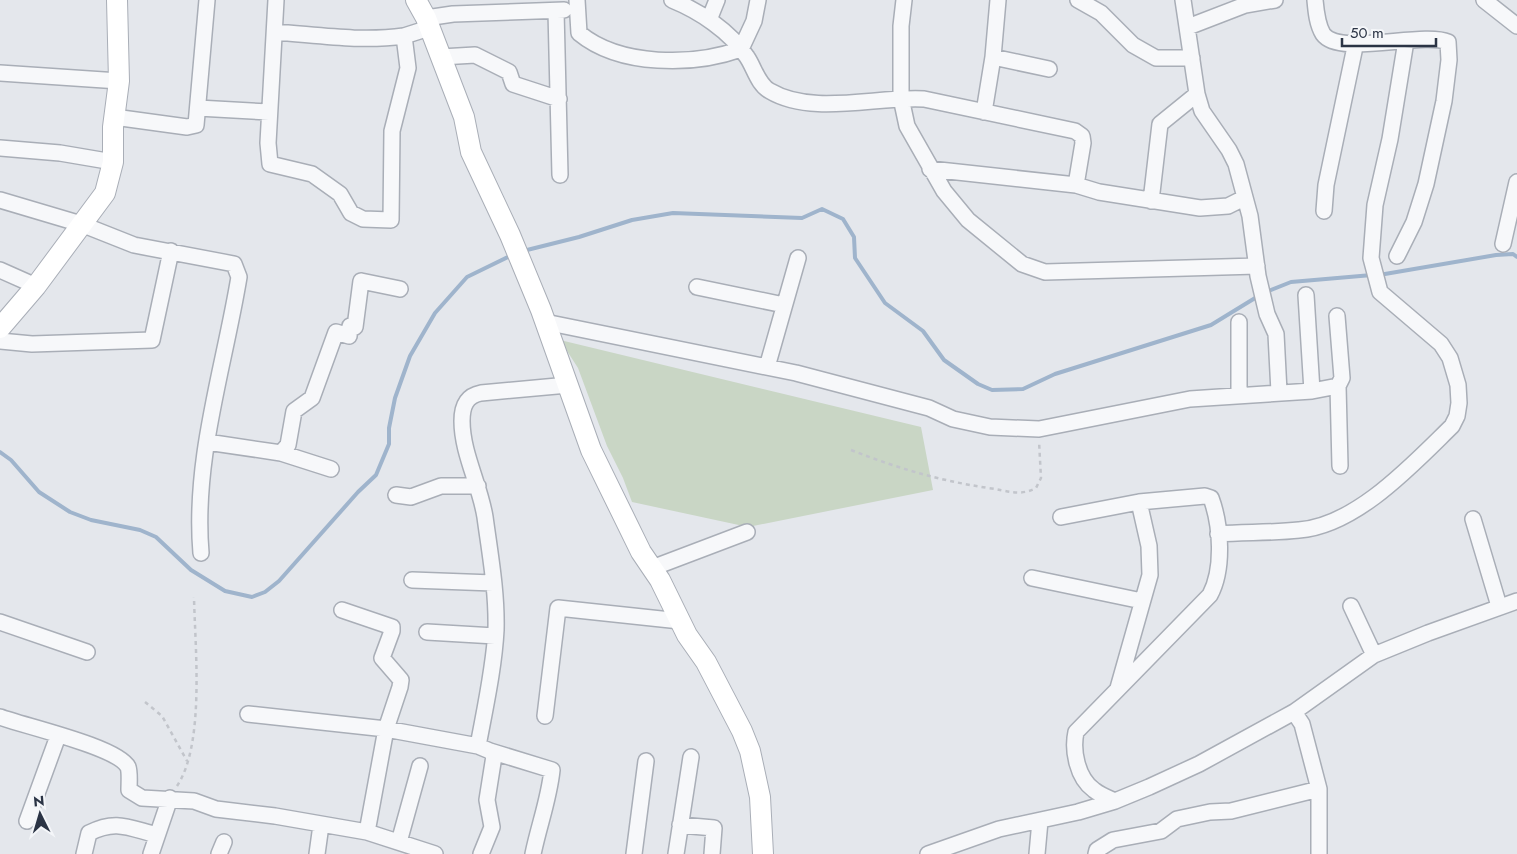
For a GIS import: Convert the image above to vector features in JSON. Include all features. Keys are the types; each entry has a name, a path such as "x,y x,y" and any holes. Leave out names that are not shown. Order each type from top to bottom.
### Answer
{"street":[{"path":"0,328 36,286 105,193 113,162 114,117 119,81 117,0"},
{"path":"114,117 187,127 196,125 207,0"},
{"path":"276,0 269,112 268,143 270,164 312,174 340,194 351,213 363,219 392,220 392,131 408,68 404,36"},
{"path":"416,0 464,117 472,152 510,235 591,450 641,552 660,580 680,621 728,703 750,751 760,797 763,854"},
{"path":"672,0 692,8 709,20 741,49 763,86 770,92 783,97 804,102 830,103 901,98 948,103 1075,131 1082,136 1080,166 1076,185"},
{"path":"709,20 717,0"},
{"path":"275,32 334,39 387,38 404,36 427,23 453,14 556,10 576,5 580,33 592,43 622,53 655,60 720,57 741,49 754,21 758,0"},
{"path":"904,0 901,26 901,98 907,126 930,169 955,206 968,220 1022,264 1045,272 1257,271"},
{"path":"984,112 993,58 998,0"},
{"path":"1078,0 1101,13 1133,45 1156,58 1192,58"},
{"path":"1183,0 1197,94 1202,111 1229,150 1236,164 1254,233 1257,271 1267,314 1276,334 1279,392"},
{"path":"1188,27 1245,5 1275,0"},
{"path":"1315,0 1319,26 1324,35 1333,42 1443,39 1448,42 1450,48 1444,101 1426,184 1414,222 1397,256"},
{"path":"1484,0 1517,26"},
{"path":"556,10 560,175"},
{"path":"1218,534 1299,530 1321,526 1356,508 1383,491 1452,426 1457,416 1459,403 1458,386 1450,358 1441,344 1380,292 1370,258 1375,205 1390,139 1406,41"},
{"path":"1324,212 1326,185 1356,42"},
{"path":"441,57 475,55 509,72 513,84 559,99"},
{"path":"993,58 1049,69"},
{"path":"0,72 119,81"},
{"path":"1151,200 1160,124 1197,94"},
{"path":"198,108 269,112"},
{"path":"0,148 60,153 113,162"},
{"path":"930,169 1076,185 1099,192 1200,208 1228,206 1244,198"},
{"path":"1503,244 1517,182"},
{"path":"0,201 82,224 134,245 234,264 239,277 207,442 198,526 201,553"},
{"path":"0,341 32,344 152,340 171,251"},
{"path":"766,367 798,258"},
{"path":"0,270 36,286"},
{"path":"281,454 288,445 294,411 312,398 336,332 349,336 350,326 355,327 361,281 400,289"},
{"path":"697,288 784,305"},
{"path":"1306,295 1312,391"},
{"path":"1337,316 1342,378 1338,386 1340,466"},
{"path":"544,322 766,367 929,408 953,419 990,427 1039,429 1190,399 1239,394 1312,391 1338,386"},
{"path":"1239,322 1239,394"},
{"path":"484,749 495,636 493,583 478,486 466,447 462,421 465,402 472,395 481,393 568,385"},
{"path":"207,442 281,454 331,469"},
{"path":"396,496 411,497 441,486 478,486"},
{"path":"1061,517 1139,502 1205,496 1211,498 1218,534 1217,578 1210,595 1076,732 1073,747 1077,765 1092,790 1115,801"},
{"path":"1118,688 1150,575 1151,560 1139,502"},
{"path":"1473,519 1499,606"},
{"path":"652,568 747,532"},
{"path":"1032,578 1142,602"},
{"path":"412,580 493,583"},
{"path":"928,854 957,848 999,829 1040,821 1115,801 1199,764 1294,712 1374,655 1499,606 1517,601"},
{"path":"1351,606 1374,655"},
{"path":"545,716 558,608 680,621"},
{"path":"342,610 392,626 392,632 382,658 400,680 400,688 386,729 367,832"},
{"path":"0,622 87,652"},
{"path":"427,632 495,636"},
{"path":"1294,712 1302,724 1319,789 1320,854"},
{"path":"248,714 386,729 484,749 552,770 546,807 539,823 533,854"},
{"path":"0,717 58,736 101,747 122,760 128,767 129,790 142,798 194,800 216,809 275,816 367,832 435,854"},
{"path":"27,821 58,736"},
{"path":"481,854 492,827 487,800 494,756 484,749"},
{"path":"676,854 691,757"},
{"path":"634,854 646,761"},
{"path":"399,842 420,766"},
{"path":"1096,854 1097,850 1114,840 1161,831 1176,819 1210,812 1231,811 1319,789"},
{"path":"151,854 170,798"},
{"path":"1037,854 1040,821"},
{"path":"84,854 89,833 104,826 118,824 157,835"},
{"path":"317,854 321,825"},
{"path":"680,825 714,828 712,854"}],"path":[{"path":"851,450 919,474 952,483 1025,494 1036,488 1041,478 1039,429"},
{"path":"170,798 185,774 195,737 194,597"},
{"path":"145,702 162,716 188,763"}],"green space":[{"path":"560,340 921,427 933,490 748,527 632,502 623,478 607,446 578,368"}],"waterway":[{"path":"523,251 579,237 632,220 673,213 802,218 822,209 843,219 854,237 855,258 885,303 923,331 944,360 978,384 992,390 1023,389 1055,374 1211,325 1260,295"},
{"path":"1379,275 1496,255 1513,254 1517,257"},
{"path":"0,452 11,460 39,492 70,512 91,520 140,530 156,537 191,570 225,591 252,597 265,592 279,581 358,492 376,475 389,444 389,428 395,398 410,356 435,313 467,277 512,255"},
{"path":"1266,292 1291,282 1372,275"}]}
